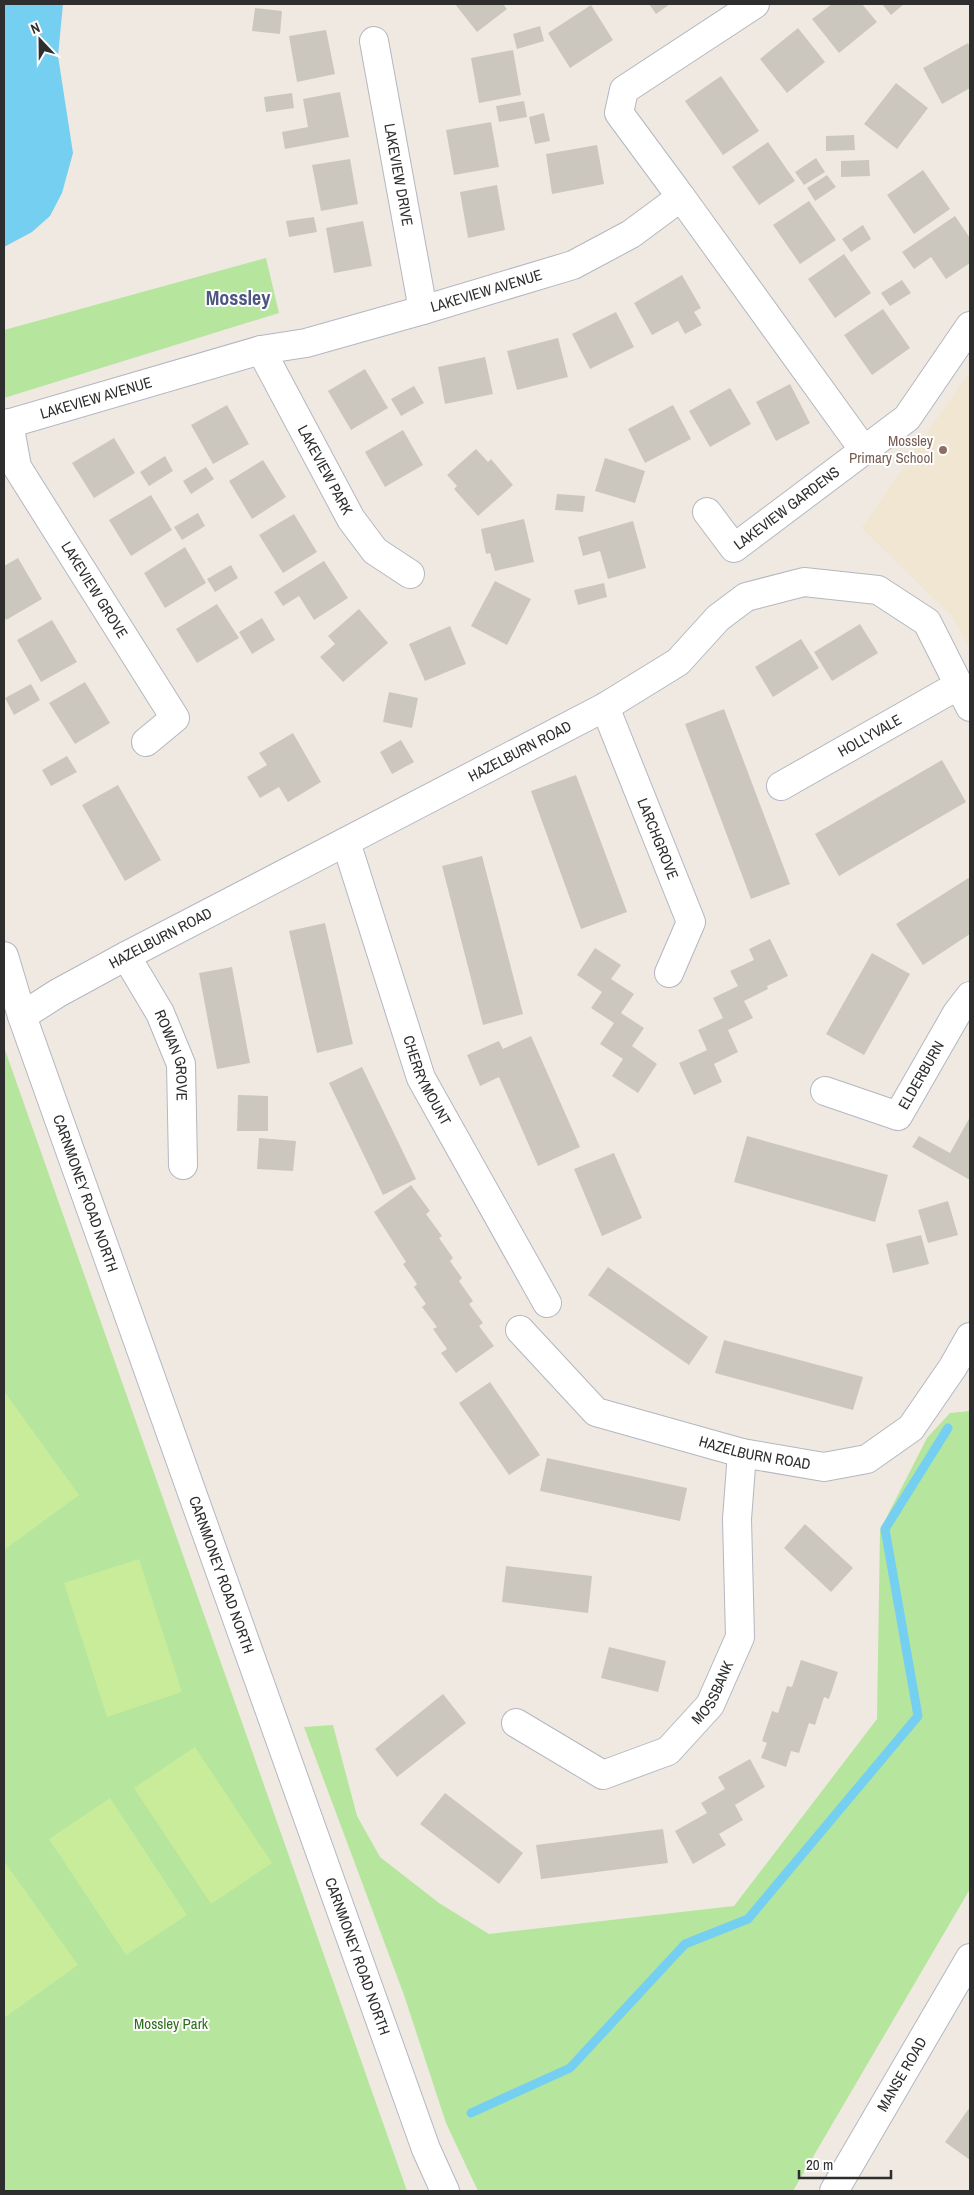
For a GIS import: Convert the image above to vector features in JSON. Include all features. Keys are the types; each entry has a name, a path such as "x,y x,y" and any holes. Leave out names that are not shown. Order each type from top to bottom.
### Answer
{"street":[{"path":"755,4 624,90 619,113 862,450"},
{"name":"LAKEVIEW DRIVE","path":"374,41 422,310"},
{"name":"LAKEVIEW AVENUE","path":"6,424 261,350 306,343 572,265 631,234 681,197"},
{"name":"LAKEVIEW GARDENS","path":"708,512 734,548 906,418 970,326"},
{"name":"LAKEVIEW PARK","path":"261,350 351,519 375,551 410,574"},
{"name":"LAKEVIEW GROVE","path":"6,424 17,467 175,718 146,742"},
{"name":"HAZELBURN ROAD","path":"22,1016 58,993 126,956 605,706 678,662 718,618 746,597 804,582 878,590 927,622 965,696"},
{"name":"HOLLYVALE","path":"781,786 965,696"},
{"name":"LARCHGROVE","path":"605,706 691,922 669,973"},
{"name":"CHERRYMOUNT","path":"346,842 421,1078 546,1303"},
{"name":"CARNMONEY ROAD NORTH","path":"4,956 22,1016 426,2149 445,2191"},
{"name":"ROWAN GROVE","path":"126,956 160,1012 181,1064 183,1165"},
{"name":"ELDERBURN","path":"825,1091 898,1116 957,1013 970,996"},
{"name":"HAZELBURN ROAD","path":"520,1330 596,1412 742,1453 824,1467 867,1459 911,1428 962,1372 970,1337"},
{"name":"MOSSBANK","path":"516,1723 603,1775 668,1751 710,1705 740,1637 737,1519 742,1453"},
{"name":"MANSE ROAD","path":"834,2191 970,1958"}],"shaded area":[{"name":"Mossley Primary School","path":"970,371 970,648 952,616 862,528"}],"green space":[{"path":"266,258 279,313 4,398 4,330"},
{"name":"Mossley Park","path":"4,1047 407,2191 4,2191"},
{"path":"4,1391 79,1495 4,1550"},
{"path":"970,1411 970,1889 793,2191 478,2191 446,2123 404,1995 304,1727 333,1725 357,1816 380,1857 439,1903 489,1934 734,1906 877,1719 880,1530 927,1438 950,1413"},
{"path":"139,1559 182,1692 107,1717 64,1583"},
{"path":"195,1747 272,1863 211,1904 134,1788"},
{"path":"110,1798 187,1915 126,1955 49,1839"},
{"path":"4,1861 78,1965 4,2018"}],"water":[{"path":"4,4 63,4 58,56 73,153 62,193 50,216 32,232 4,247"}],"building":[{"path":"455,4 503,4 507,9 477,32"},
{"path":"649,4 670,4 656,14"},
{"path":"832,4 862,4 877,22 839,53 812,19"},
{"path":"882,4 904,4 891,15"},
{"path":"591,5 613,40 570,68 548,33"},
{"path":"255,8 282,11 280,34 252,31"},
{"path":"540,26 544,41 517,49 513,34"},
{"path":"798,28 825,62 787,93 760,59"},
{"path":"326,30 335,74 297,82 289,36"},
{"path":"968,43 970,48 970,88 942,104 923,68"},
{"path":"513,50 521,95 479,103 471,58"},
{"path":"721,76 759,131 723,155 685,101"},
{"path":"896,83 928,108 897,149 864,124"},
{"path":"340,92 349,137 285,149 282,132 308,127 303,99"},
{"path":"292,93 294,108 266,112 264,97"},
{"path":"524,101 527,117 499,122 496,106"},
{"path":"544,113 550,141 535,144 529,117"},
{"path":"491,122 499,167 454,175 446,130"},
{"path":"854,135 855,150 826,151 826,136"},
{"path":"768,142 795,181 759,205 732,167"},
{"path":"597,145 604,184 552,194 546,154"},
{"path":"816,158 825,172 804,185 795,172"},
{"path":"350,159 358,204 321,211 312,165"},
{"path":"869,160 870,176 841,177 841,161"},
{"path":"923,170 950,209 914,234 887,195"},
{"path":"827,175 836,187 815,201 807,188"},
{"path":"497,185 505,230 468,238 460,192"},
{"path":"809,201 836,240 800,264 773,225"},
{"path":"955,216 970,238 970,263 946,279 931,257 914,269 902,252"},
{"path":"314,217 317,232 289,237 286,221"},
{"path":"363,221 372,266 334,273 326,228"},
{"path":"863,225 871,239 851,252 842,239"},
{"path":"844,254 871,293 835,318 808,279"},
{"path":"682,275 701,308 694,312 702,325 685,334 678,321 652,335 634,303"},
{"path":"902,280 911,293 890,306 881,293"},
{"path":"883,309 910,348 872,375 844,335"},
{"path":"616,312 634,347 590,369 572,334"},
{"path":"558,338 568,377 517,390 507,351"},
{"path":"485,357 493,394 445,404 438,367"},
{"path":"365,369 388,408 351,430 328,391"},
{"path":"790,384 810,423 776,441 756,402"},
{"path":"414,386 424,403 401,416 391,399"},
{"path":"730,388 751,424 710,447 689,411"},
{"path":"227,405 249,444 213,464 191,425"},
{"path":"673,405 691,439 645,463 628,429"},
{"path":"403,430 423,465 385,487 365,452"},
{"path":"114,438 135,473 94,498 72,463"},
{"path":"476,449 488,462 491,459 513,485 478,516 454,489 457,486 447,475"},
{"path":"165,456 173,471 149,486 140,472"},
{"path":"605,458 645,471 635,503 595,491"},
{"path":"263,460 286,497 252,519 229,481"},
{"path":"206,467 214,479 191,494 183,481"},
{"path":"557,494 585,496 583,512 555,510"},
{"path":"151,495 172,530 131,556 109,520"},
{"path":"198,513 205,526 182,540 174,527"},
{"path":"294,514 317,552 283,573 259,535"},
{"path":"524,519 534,562 495,571 490,553 486,554 481,529"},
{"path":"633,521 646,568 608,579 600,551 583,556 578,537"},
{"path":"185,547 206,583 165,608 144,573"},
{"path":"18,558 42,599 6,620 4,616 4,566"},
{"path":"324,561 348,598 314,620 299,596 283,606 274,592"},
{"path":"231,565 238,578 215,592 207,579"},
{"path":"495,581 531,599 507,645 471,626"},
{"path":"604,583 607,597 578,605 574,590"},
{"path":"217,604 239,638 197,663 176,629"},
{"path":"359,609 388,643 343,682 320,657 335,644 328,636"},
{"path":"262,618 275,640 252,654 239,632"},
{"path":"52,620 77,662 41,682 17,640"},
{"path":"860,624 878,653 832,681 814,652"},
{"path":"450,626 466,664 425,681 409,644"},
{"path":"801,639 819,668 773,697 755,667"},
{"path":"85,682 110,723 75,744 49,703"},
{"path":"31,684 40,700 14,715 5,698"},
{"path":"389,692 418,698 412,728 383,722"},
{"path":"724,709 790,884 751,899 685,724"},
{"path":"293,733 321,782 288,802 279,787 260,798 247,777 267,765 259,753"},
{"path":"401,740 414,762 392,774 380,752"},
{"path":"67,756 77,772 51,786 42,770"},
{"path":"942,760 966,802 839,876 815,834"},
{"path":"576,775 627,912 581,929 531,791"},
{"path":"118,785 161,860 125,881 82,805"},
{"path":"482,856 523,1014 483,1025 442,866"},
{"path":"970,877 970,934 923,965 896,924"},
{"path":"325,923 353,1044 317,1053 289,931"},
{"path":"770,939 788,976 767,986 768,989 744,1001 753,1018 728,1030 738,1052 714,1064 722,1082 694,1095 679,1063 707,1050 698,1030 723,1018 713,998 738,986 730,971 754,960 749,949"},
{"path":"595,948 621,965 611,979 634,994 621,1013 644,1028 632,1046 657,1064 638,1093 612,1076 623,1059 600,1044 614,1023 591,1008 602,992 577,975"},
{"path":"872,953 910,974 864,1055 826,1034"},
{"path":"232,967 250,1063 217,1069 199,973"},
{"path":"531,1036 580,1147 538,1166 499,1077 480,1086 467,1055 499,1041 503,1049"},
{"path":"362,1067 416,1179 383,1195 329,1083"},
{"path":"238,1095 268,1096 268,1131 237,1131"},
{"path":"970,1117 970,1180 912,1147 919,1136 950,1153"},
{"path":"747,1136 888,1175 875,1222 734,1182"},
{"path":"259,1138 296,1141 293,1171 257,1169"},
{"path":"614,1153 642,1218 602,1236 574,1169"},
{"path":"411,1185 430,1211 426,1214 442,1236 439,1238 453,1258 450,1261 462,1278 459,1281 473,1301 469,1304 483,1323 479,1326 494,1346 456,1373 441,1353 447,1349 433,1329 437,1327 422,1307 426,1304 414,1287 417,1284 403,1264 406,1262 374,1212"},
{"path":"948,1201 958,1235 928,1243 918,1210"},
{"path":"921,1235 929,1264 893,1273 886,1244"},
{"path":"608,1267 708,1337 689,1365 588,1295"},
{"path":"724,1340 863,1377 853,1410 715,1373"},
{"path":"490,1382 540,1455 509,1475 459,1403"},
{"path":"547,1458 687,1488 680,1521 540,1491"},
{"path":"805,1524 853,1568 831,1592 784,1548"},
{"path":"506,1566 592,1576 588,1613 502,1602"},
{"path":"609,1647 666,1661 658,1692 601,1678"},
{"path":"801,1660 838,1672 829,1699 824,1697 815,1725 809,1723 799,1753 791,1751 786,1767 761,1758 767,1743 762,1741 772,1711 778,1713 787,1686 792,1687"},
{"path":"443,1694 466,1723 397,1777 375,1749"},
{"path":"750,1759 765,1787 735,1805 743,1820 719,1834 726,1845 693,1864 675,1831 707,1813 701,1803 725,1789 718,1777"},
{"path":"445,1793 523,1853 499,1884 420,1824"},
{"path":"663,1829 668,1863 541,1879 536,1845"},
{"path":"970,2107 970,2160 945,2142"}],"waterway":[{"path":"471,2113 570,2068 685,1944 748,1919 918,1716 885,1529 948,1428"}],"place":[{"name":"Mossley Primary School","path":"943,450"}],"district":[{"name":"Mossley","path":"238,298"}]}
